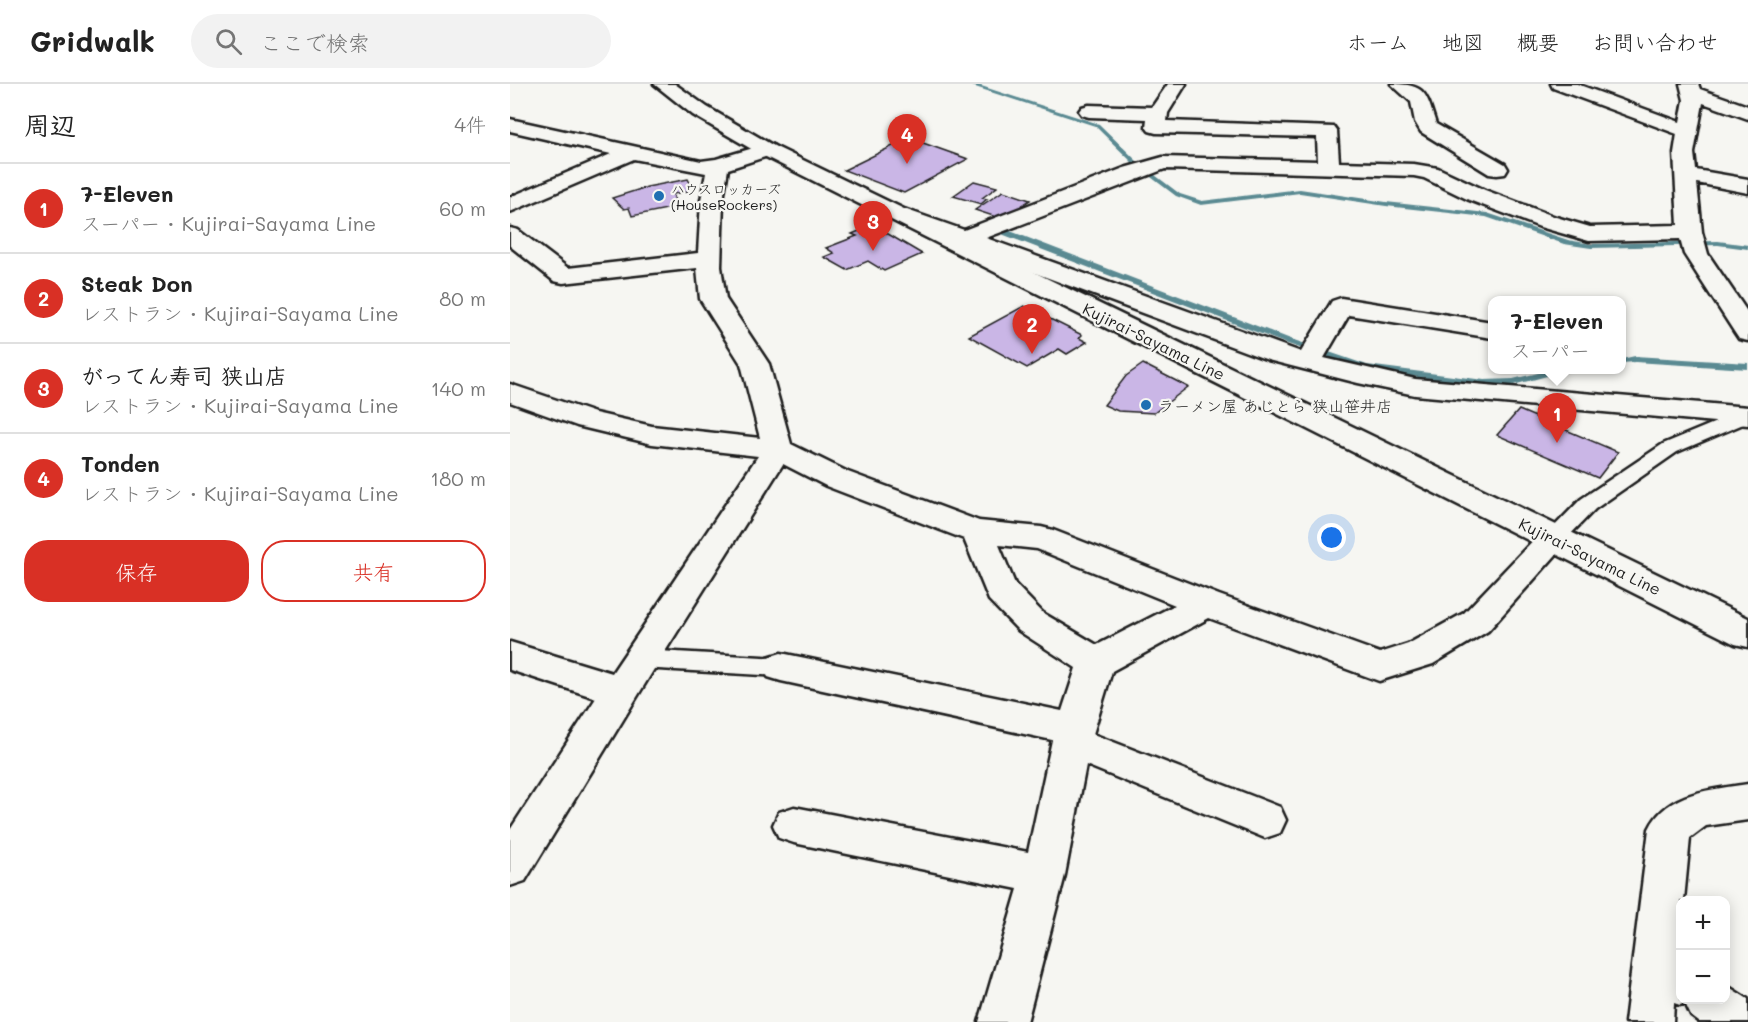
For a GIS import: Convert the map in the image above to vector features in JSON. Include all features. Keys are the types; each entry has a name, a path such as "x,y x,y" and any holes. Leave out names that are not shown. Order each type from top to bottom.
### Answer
{"street":[{"name":"Kujirai-Sayama Line","path":"663,84 700,111 767,150 888,210 962,241 1748,634"},
{"path":"1177,84 1158,113 1156,127 1327,131 1329,168"},
{"path":"1400,84 1423,107 1423,121 1428,128 1497,169"},
{"path":"1560,84 1687,131"},
{"path":"1748,113 1691,88 1693,118 1687,131 1684,153 1694,243 1748,333"},
{"path":"1089,111 1158,113"},
{"path":"510,125 701,167 718,165 767,150"},
{"path":"510,205 631,153"},
{"path":"962,241 1155,164 1414,170 1430,173 1477,195 1548,222 1589,234 1694,243"},
{"path":"510,867 641,659 778,449 754,364 713,299 710,259 712,200 718,165"},
{"path":"1688,176 1748,186"},
{"path":"510,235 563,276 710,259"},
{"path":"962,241 1278,354 1313,354 1415,387 1747,416"},
{"path":"1313,354 1341,306 1488,329"},
{"path":"510,392 587,420 652,435 778,449 837,479 977,532 1041,538 1207,604 1378,668 1420,654 1476,622 1555,538"},
{"path":"977,532 1001,591 1031,622 1096,662"},
{"path":"1003,1022 1044,875 1073,736 1096,662 1207,604"},
{"path":"510,656 621,692"},
{"path":"781,667 1073,736 1265,820"},
{"path":"1649,1022 1667,973 1670,829 1697,810 1748,802"},
{"path":"794,825 1044,875"},
{"path":"1714,1004 1741,1022"}],"lane":[{"path":"1555,538 1588,504 1670,448 1747,416"},
{"path":"641,659 781,667"}],"building":[{"path":"909,138 968,159 904,193 844,170"},
{"path":"688,179 694,190 673,194 677,207 632,216 629,208 624,209 612,198 647,187"},
{"path":"974,181 997,187 982,198 987,199 981,204 953,196"},
{"path":"1003,191 1030,200 999,218 975,210"},
{"path":"871,226 922,254 884,271 868,261 847,270 824,257 834,253 826,248 857,236 852,234"},
{"path":"1024,306 1082,335 1079,338 1087,342 1067,354 1059,349 1027,368 969,336"},
{"path":"1143,364 1188,387 1154,413 1118,411 1104,405 1126,376"},
{"path":"1519,410 1618,452 1598,478 1497,435"}],"waterway":[{"path":"969,84 1097,125 1137,164 1178,195 1201,203 1300,191 1386,204 1487,215 1567,242 1591,246 1718,243 1748,247"},
{"path":"1002,231 1285,340 1366,367 1484,383 1513,382 1544,374"},
{"path":"1626,360 1748,366"}],"place":[{"name":"Tonden","path":"907,164"},
{"name":"ハウスロッカーズ (HouseRockers)","path":"659,196"},
{"name":"がってん寿司 狭山店","path":"873,251"},
{"name":"Steak Don","path":"1032,354"},
{"name":"ラーメン屋 あじとら 狭山笹井店","path":"1146,405"},
{"name":"7-Eleven","path":"1557,443"}]}
